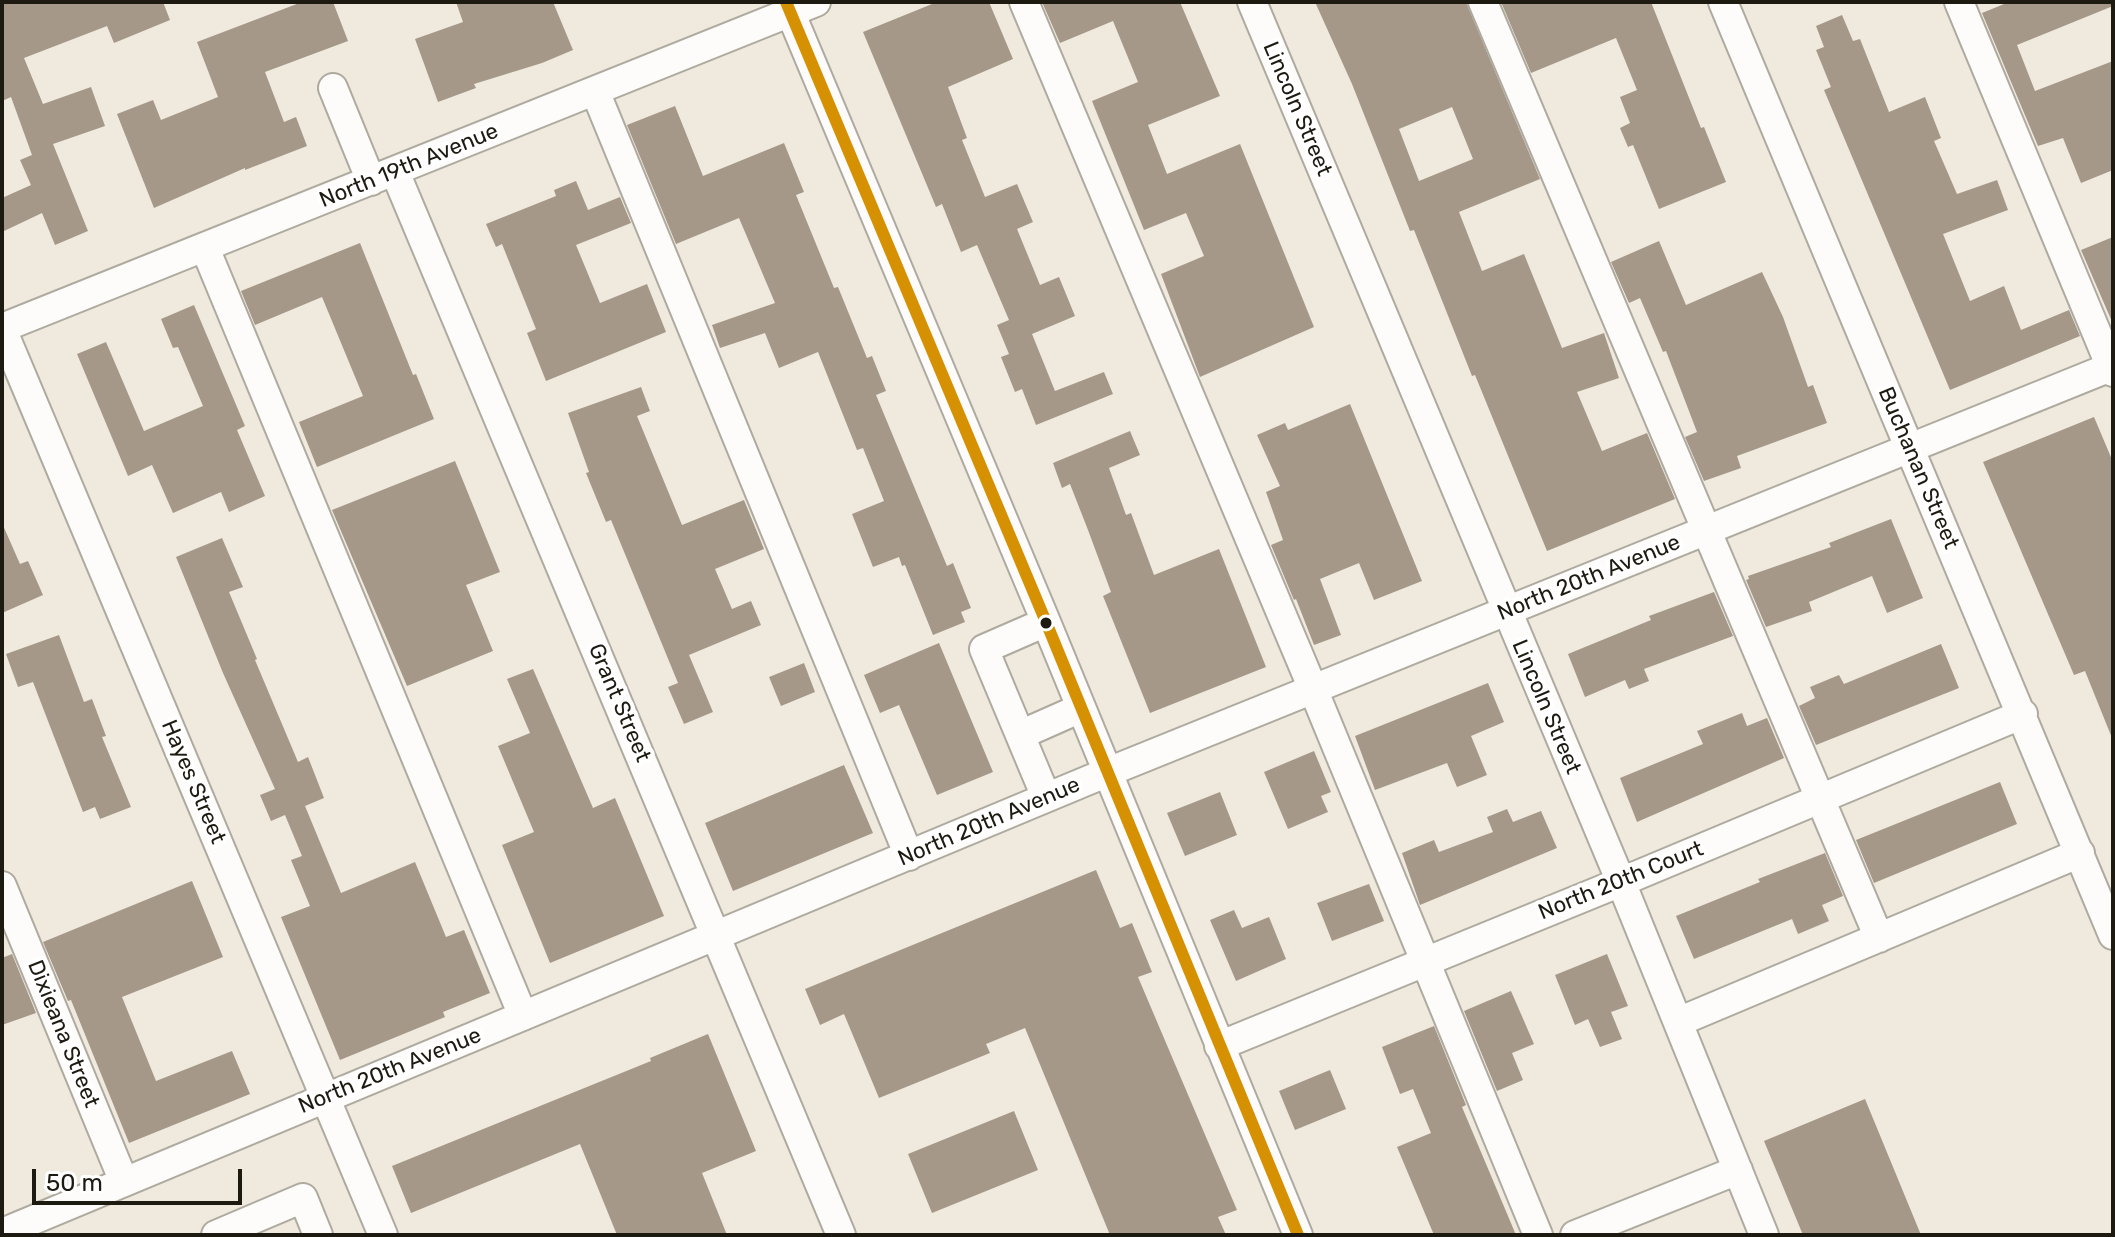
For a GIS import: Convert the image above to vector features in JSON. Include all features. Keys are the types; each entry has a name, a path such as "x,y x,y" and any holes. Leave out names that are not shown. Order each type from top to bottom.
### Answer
{"street":[{"path":"1024,2 1313,689 1538,1235"},
{"name":"Lincoln Street","path":"1252,2 1621,882 1764,1235"},
{"path":"1483,2 1879,938"},
{"name":"Buchanan Street","path":"1723,2 2113,935"},
{"path":"1959,2 2112,369"},
{"path":"797,5 1298,1235"},
{"name":"North 19th Avenue","path":"2,329 595,91 797,5"},
{"name":"Grant Street","path":"333,88 383,177 717,937 841,1235"},
{"path":"595,91 909,856"},
{"path":"205,248 523,1016"},
{"name":"Hayes Street","path":"2,329 383,1235"},
{"name":"North 20th Avenue","path":"2,1233 717,937 1046,797 2112,369"},
{"path":"1046,622 984,649 1046,797"},
{"path":"1020,735 1081,708"},
{"name":"North 20th Court","path":"1219,1046 2023,714"},
{"path":"1678,1022 2080,853"},
{"name":"Dixieana Street","path":"2,886 124,1182"},
{"path":"1575,1235 1738,1170"},
{"path":"221,1234 303,1198 318,1235"}],"building":[{"path":"2,2 163,2 170,20 114,43 107,26 24,58 43,104 91,87 105,126 53,144 88,231 55,245 42,213 2,232 2,198 31,185 20,160 32,155 11,97 2,101"},
{"path":"302,2 333,2 348,41 265,72 284,122 296,117 307,146 245,168 154,208 117,114 153,100 161,120 218,97 197,42"},
{"path":"456,2 553,2 573,50 474,84 476,88 438,102 415,39 463,22"},
{"path":"937,2 989,2 1013,59 948,87 967,138 962,140 985,197 1017,184 1033,222 1017,229 1040,285 1059,277 1075,316 1032,334 1055,391 1104,372 1113,394 1036,425 1022,389 1015,392 1001,357 1009,354 997,325 1009,320 977,245 961,252 942,204 936,207 863,32"},
{"path":"1042,2 1180,2 1220,96 1148,125 1167,174 1240,144 1314,327 1200,377 1161,274 1204,256 1186,213 1144,230 1092,101 1138,82 1113,21 1060,43"},
{"path":"1315,2 1466,2 1540,179 1459,212 1482,271 1524,254 1562,348 1604,333 1619,378 1577,392 1602,451 1647,433 1675,499 1547,551 1414,230 1410,231 1352,84","holes":["1452,107 1473,159 1419,181 1399,129"]},
{"path":"1501,2 1651,2 1726,182 1659,209 1633,145 1628,147 1620,128 1630,123 1620,97 1637,90 1616,38 1531,73"},
{"path":"2009,2 2113,2 2113,6 2017,45 2035,91 2113,61 2113,170 2081,183 2063,138 2038,146 1982,13"},
{"path":"1842,15 1853,41 1860,39 1889,112 1925,97 1941,138 1934,141 1957,194 1997,180 2008,210 1943,234 1970,301 2004,286 2021,330 2069,310 2080,336 1950,390 1824,90 1831,87 1816,50 1824,47 1816,26"},
{"path":"675,106 703,176 784,143 804,192 796,195 834,288 838,287 867,358 872,356 886,391 876,395 947,566 953,563 971,608 961,612 965,622 933,635 899,557 873,567 852,514 884,501 863,448 857,450 818,352 779,368 765,333 720,348 712,325 775,303 739,218 676,244 627,125"},
{"path":"576,181 588,210 620,197 631,223 576,245 600,303 647,284 666,332 546,381 527,333 536,329 502,244 496,247 486,224 556,196 554,190"},
{"path":"2113,237 2113,324 2081,250"},
{"path":"1659,241 1686,305 1762,272 1783,317 1808,387 1813,385 1827,423 1737,456 1741,468 1704,481 1685,437 1697,432 1666,351 1663,352 1640,298 1629,303 1611,262"},
{"path":"360,243 434,419 317,467 299,422 363,396 322,297 255,325 241,291"},
{"path":"194,305 245,426 237,430 265,496 229,512 221,492 173,513 152,465 128,476 77,354 106,342 144,431 203,406 178,347 173,348 161,319"},
{"path":"641,387 650,411 637,416 682,525 744,500 764,549 715,569 732,609 751,601 761,625 689,655 713,712 684,724 668,687 678,683 611,520 606,522 586,473 589,472 568,413"},
{"path":"1350,404 1422,581 1374,600 1359,563 1320,579 1341,635 1314,645 1271,545 1283,540 1266,492 1280,486 1257,435 1285,423 1288,430"},
{"path":"2094,417 2113,462 2112,738 2085,671 2074,675 1983,462"},
{"path":"1130,431 1140,455 1109,468 1126,515 1131,513 1154,575 1219,549 1266,667 1150,713 1103,596 1111,592 1088,530 1070,484 1062,488 1053,463"},
{"path":"455,461 500,572 466,585 493,651 407,686 332,510"},
{"path":"1891,519 1923,598 1887,613 1872,576 1809,602 1812,611 1766,627 1746,580 1748,576 1831,547 1829,543"},
{"path":"2,523 20,564 28,561 43,595 2,613"},
{"path":"222,538 243,587 229,592 255,660 298,762 308,757 324,798 305,806 341,893 415,862 446,937 464,930 490,993 443,1012 445,1017 340,1060 281,917 310,906 291,860 302,856 285,815 271,821 260,795 275,789 176,557"},
{"path":"1714,592 1733,636 1644,669 1649,681 1629,689 1625,680 1585,697 1568,654 1651,620 1649,616"},
{"path":"59,635 84,702 92,699 106,736 102,737 131,807 100,819 95,807 83,812 33,682 18,687 6,654"},
{"path":"939,643 993,772 937,795 899,705 880,713 864,675"},
{"path":"1941,644 1959,688 1816,745 1799,706 1815,698 1810,687 1839,675 1844,684"},
{"path":"804,663 815,692 781,706 769,677"},
{"path":"533,669 593,808 615,798 664,916 550,963 502,845 534,832 498,746 530,733 507,679"},
{"path":"1488,683 1504,722 1471,736 1487,775 1457,787 1447,763 1375,790 1355,736"},
{"path":"1742,713 1747,726 1767,718 1784,758 1637,822 1620,778 1703,744 1697,731"},
{"path":"1314,751 1331,792 1321,796 1328,812 1288,829 1264,772"},
{"path":"844,765 873,833 733,891 705,823"},
{"path":"2000,782 2017,824 1874,883 1856,840"},
{"path":"1220,792 1237,835 1185,856 1167,813"},
{"path":"1507,809 1513,822 1541,811 1557,848 1420,905 1402,853 1434,840 1439,852 1493,832 1487,817"},
{"path":"1825,853 1843,896 1822,905 1829,921 1798,934 1792,919 1694,959 1676,916"},
{"path":"1096,870 1120,928 1132,923 1152,972 1138,977 1237,1210 1218,1217 1226,1235 1110,1235 1025,1028 986,1044 990,1053 879,1098 844,1014 820,1025 805,989"},
{"path":"192,881 223,957 122,997 156,1081 232,1051 250,1094 129,1143 71,1000 68,1001 43,942"},
{"path":"1369,884 1384,921 1332,941 1317,903"},
{"path":"1234,910 1242,928 1269,917 1286,959 1236,981 1210,920"},
{"path":"12,954 36,1013 2,1025 2,958"},
{"path":"1607,954 1628,1006 1611,1012 1622,1039 1600,1047 1588,1019 1575,1025 1555,975"},
{"path":"1511,991 1534,1044 1512,1053 1523,1080 1497,1091 1464,1011"},
{"path":"1434,1026 1466,1105 1462,1107 1516,1235 1434,1235 1397,1147 1431,1133 1413,1089 1400,1094 1382,1047"},
{"path":"708,1034 756,1151 702,1173 727,1235 617,1235 580,1144 411,1213 392,1166 651,1061 650,1058"},
{"path":"1330,1070 1346,1109 1295,1130 1279,1091"},
{"path":"1865,1099 1921,1235 1803,1235 1764,1141"},
{"path":"1014,1111 1038,1170 932,1213 908,1154"}],"transit line":[{"path":"786,2 1298,1235"}]}
